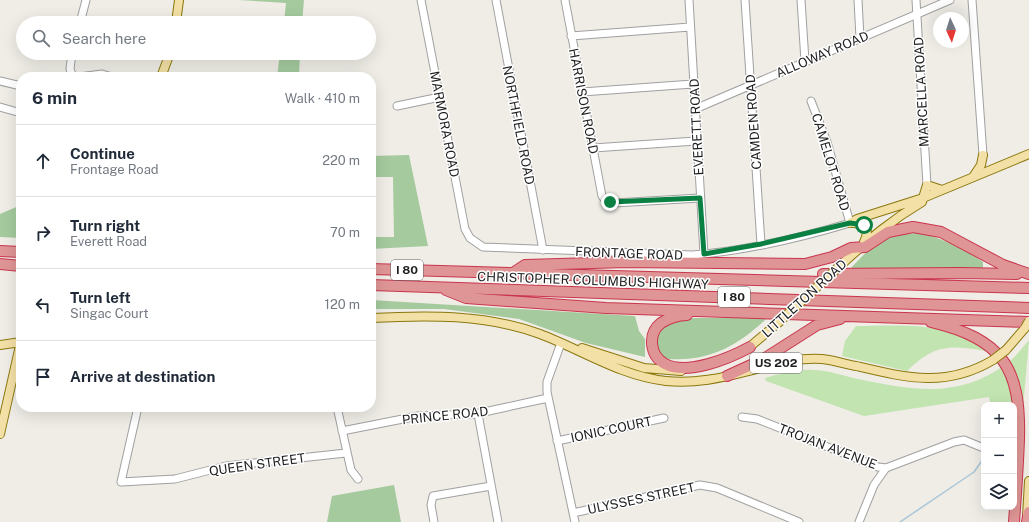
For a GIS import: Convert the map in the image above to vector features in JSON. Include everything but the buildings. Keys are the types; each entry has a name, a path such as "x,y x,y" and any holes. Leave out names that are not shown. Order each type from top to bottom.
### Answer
{"highway":[{"path":"513,273 525,265 627,262 795,264 825,259 862,245 865,247 881,235 906,227 924,228 941,232 1003,265 1029,274"},
{"path":"0,251 16,252"},
{"path":"0,264 16,266"},
{"name":"CHRISTOPHER COLUMBUS HIGHWAY","path":"376,269 1029,288"},
{"path":"739,279 813,274 1029,274"},
{"name":"CHRISTOPHER COLUMBUS HIGHWAY","path":"376,285 1029,308"},
{"path":"439,287 466,298 606,308 912,318 1028,324"},
{"path":"750,347 709,364 676,368 664,364 657,359 653,350 652,341 654,333 659,325 666,320 678,316 771,313"},
{"path":"727,376 762,360 817,325 858,316"},
{"path":"912,318 949,326 972,335 989,346 1009,369 1015,384 1020,416 1014,522"},
{"path":"1027,522 1029,512"}],"main road":[{"path":"177,16 179,0"},
{"path":"163,72 167,60"},
{"name":"LITTLETON ROAD","path":"561,343 587,349 644,368 681,372 717,365 750,347 862,245 892,220 922,202 923,198 1029,154"},
{"path":"983,155 988,164 1001,166"},
{"path":"973,177 982,165 983,155"},
{"path":"1017,159 1029,158"},
{"path":"850,223 857,219 923,198 927,185 943,190"},
{"path":"850,223 863,224 866,226 867,235 862,245"},
{"name":"LITTLETON ROAD","path":"376,318 429,316 463,318 527,330 627,372 654,379 691,382 727,376 778,363 816,358 900,376 935,379 963,375 993,360 1006,350 1028,324"},
{"path":"0,345 16,343"},
{"path":"0,434 16,364"},
{"path":"1027,522 1029,481"}],"street":[{"path":"82,16 86,0"},
{"name":"MARMORA ROAD","path":"421,0 464,229 477,244"},
{"name":"NORTHFIELD ROAD","path":"496,0 543,250"},
{"name":"HARRISON ROAD","path":"565,0 602,196 606,201 614,203 700,198"},
{"name":"EVERETT ROAD","path":"689,0 696,141 704,254"},
{"name":"CAMDEN ROAD","path":"745,0 761,244"},
{"path":"801,0 805,61"},
{"path":"858,0 860,38"},
{"name":"MARCELLA ROAD","path":"916,0 927,185"},
{"name":"ALLOWAY ROAD","path":"695,109 950,0"},
{"path":"972,0 983,155"},
{"path":"571,36 690,27"},
{"path":"71,60 71,72"},
{"path":"0,81 16,85"},
{"path":"582,92 693,84"},
{"path":"397,106 440,97"},
{"name":"CAMELOT ROAD","path":"811,101 827,142 850,223"},
{"path":"0,108 16,112"},
{"path":"593,148 696,141"},
{"name":"FRONTAGE ROAD","path":"477,244 489,248 678,255 704,254 761,244 850,223"},
{"path":"561,343 547,382 548,398 575,522"},
{"name":"PRINCE ROAD","path":"342,431 418,416 478,414 548,398"},
{"name":"QUEEN STREET","path":"137,412 121,482 175,479 226,466 346,453"},
{"path":"338,412 350,470 358,479"},
{"path":"478,414 498,522"},
{"name":"IONIC COURT","path":"557,441 664,418"},
{"name":"TROJAN AVENUE","path":"742,418 757,419 860,461 886,468 954,442 964,440 981,447"},
{"path":"859,522 874,485 886,468"},
{"name":"ULYSSES STREET","path":"573,513 700,485 717,488 799,522"},
{"path":"434,522 431,505 434,496 492,486"}],"green space":[{"path":"239,0 304,0 303,16 285,16 286,3"},
{"path":"279,60 300,60 299,72 278,72"},
{"path":"409,155 428,246 376,249 376,237 394,237 393,177 376,177 376,156"},
{"path":"16,207 16,238 0,237 0,214"},
{"path":"919,233 960,248 983,262 983,268 849,270 879,242 895,236"},
{"path":"376,300 635,316 639,331 645,339 645,357 586,343 519,319 444,309 376,309"},
{"path":"694,318 767,318 744,338 719,352 691,358 660,358 656,349 658,330 676,320"},
{"path":"856,326 907,326 941,329 972,341 986,351 952,348 935,351 917,362 907,371 842,356 845,341"},
{"path":"1029,340 1018,464 1017,402 990,402 989,397 864,416 766,381 765,378 795,371 819,370 898,386 935,389 954,387 972,382 990,374 1009,362"},
{"path":"394,485 401,522 327,522 332,496"}],"waterway":[{"path":"900,522 974,472 981,462"}],"route":[{"path":"610,202 700,198 704,254 761,244 850,223 860,223 864,225"}]}
